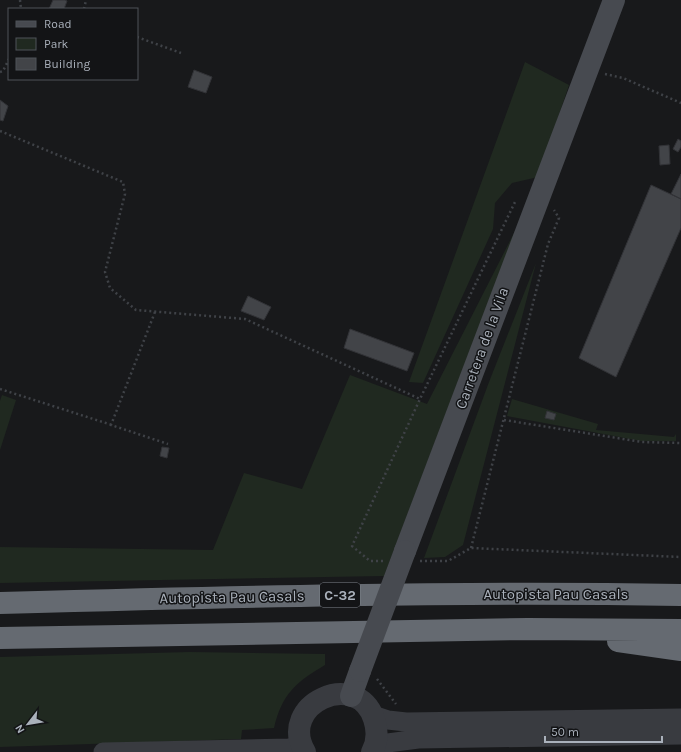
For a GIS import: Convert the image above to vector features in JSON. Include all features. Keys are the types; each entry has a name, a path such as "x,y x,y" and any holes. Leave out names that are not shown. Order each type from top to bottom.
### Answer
{"highway":[{"name":"Autopista Pau Casals","path":"0,603 341,595 594,593 681,595"},
{"path":"528,629 681,650"},
{"path":"0,638 528,629 681,630"}],"main road":[{"name":"Carretera de la Vila","path":"351,696 367,673 544,200 587,68 614,0"}],"street":[{"path":"103,752 289,748 303,749 300,727 308,709 323,697 332,695 351,696 367,707 373,715 377,736 373,750"},
{"path":"373,715 388,720 406,722 681,718"},
{"path":"373,750 388,743 418,739 681,735"}],"path":[{"path":"138,37 181,53"},
{"path":"0,72 8,60"},
{"path":"587,68 623,78 681,103"},
{"path":"0,131 123,182 125,194 105,272 110,288 136,310 245,319 420,399"},
{"path":"386,561 370,561 352,546 420,399 515,202 544,200 559,218 548,244 472,548"},
{"path":"117,426 111,425 155,312"},
{"path":"0,389 117,426 168,444"},
{"path":"504,420 642,442 681,442"},
{"path":"411,556 448,562 472,548 681,557"},
{"path":"367,673 389,693 398,707"}],"green space":[{"path":"525,62 569,85 538,177 512,183 495,203 493,229 423,383 409,382"},
{"path":"516,229 384,576 0,583 0,547 213,550 244,473 302,489 350,375 427,404"},
{"path":"536,263 463,545 445,557 424,558 489,382"},
{"path":"2,395 16,400 0,450 0,401"},
{"path":"512,399 598,424 596,430 674,437 676,434 676,441 641,441 507,416"},
{"path":"190,652 325,654 325,665 298,683 292,690 281,706 274,728 242,730 241,739 0,747 0,657"}],"building":[{"path":"53,0 67,1 64,8 49,8"},
{"path":"194,70 212,77 206,93 188,87"},
{"path":"0,100 8,106 3,121 0,120"},
{"path":"678,139 681,141 681,147 678,152 673,149"},
{"path":"669,145 670,164 660,165 659,146"},
{"path":"681,174 681,199 671,194"},
{"path":"651,185 681,199 681,228 616,377 579,358"},
{"path":"248,296 271,307 264,320 241,311"},
{"path":"350,329 414,353 407,371 344,348"},
{"path":"547,411 556,414 554,420 545,418"},
{"path":"162,447 169,448 167,458 160,456"}]}
